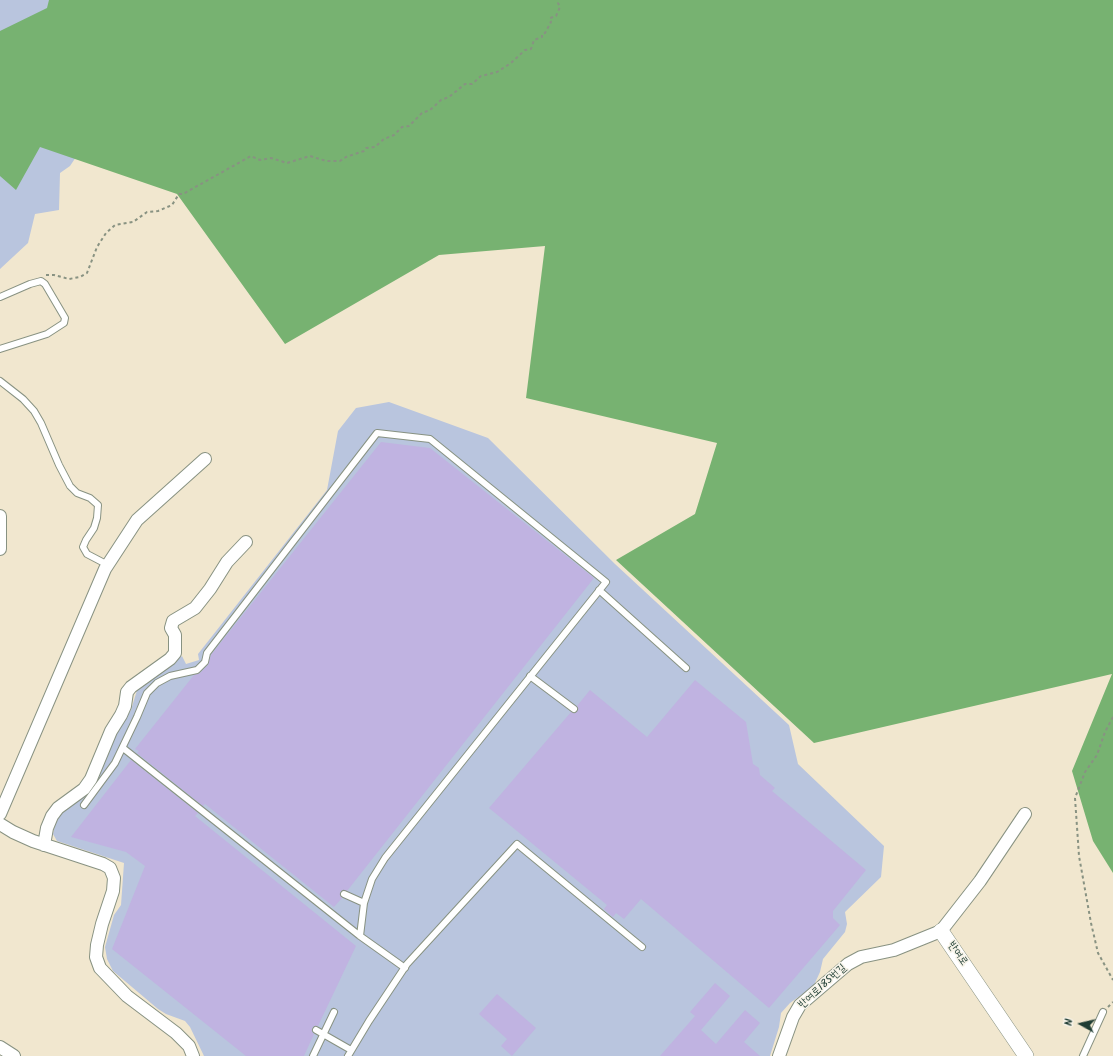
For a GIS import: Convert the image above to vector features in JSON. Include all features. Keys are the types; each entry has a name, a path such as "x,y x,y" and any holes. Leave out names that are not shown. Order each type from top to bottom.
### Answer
{"street":[{"path":"0,814 3,796 108,565 137,520 206,459"},
{"path":"0,516 0,549"},
{"path":"44,845 47,828 52,816 58,808 84,789 91,778 111,731 121,716 125,706 127,692 131,687 170,659 175,653 175,635 171,628 173,621 195,608 210,590 227,562 246,542"},
{"name":"반여로","path":"1025,814 980,881 941,931 1026,1056"},
{"path":"0,824 13,832 44,845 103,864 110,868 114,878 113,891 97,945 96,957 100,968 127,996 176,1033 189,1046 193,1056"},
{"name":"반여로185번길","path":"781,1055 793,1017 800,1005 848,964 861,957 894,950 941,931"},
{"path":"0,1047 14,1056"}],"lane":[{"path":"0,297 41,281 45,284 65,318 64,324 47,334 0,349"},
{"path":"0,381 23,399 34,411 70,486 77,493 90,498 98,505 97,518 94,528 86,540 84,547 87,554 108,565"},
{"path":"84,805 115,763 138,717 147,693 157,684 170,676 197,670 205,662 208,653 377,433 430,439 606,582 385,858 372,879 364,903 360,936"},
{"path":"599,590 686,668"},
{"path":"530,676 574,709"},
{"path":"123,748 360,936 405,968"},
{"path":"348,1056 369,1021 405,968 517,844 642,948"},
{"path":"344,894 364,903"},
{"path":"313,1056 334,1012"},
{"path":"1083,1056 1103,1012"},
{"path":"316,1030 351,1050"}],"path":[{"path":"34,283 37,279 44,276 54,275 69,279 87,274 97,247 106,233 115,226 133,222 147,212 158,211 172,205 179,194 183,194 251,156 260,160 271,158 287,163 310,156 326,161 340,161 346,157 364,151 366,148 375,147 402,127 409,126 422,113 430,110 441,100 449,97 465,84 472,84 480,76 497,72 525,50 531,49 534,40 542,37 542,34 545,33 551,22 550,18 556,16 560,7 558,0"},
{"path":"1113,717 1096,755 1085,772 1075,798 1079,856 1091,924 1098,953 1113,980"}],"shaded area":[{"path":"0,0 54,0 76,157 70,166 60,173 59,210 35,214 28,243 0,269"},
{"path":"389,402 488,438 615,564 789,725 798,764 884,846 881,877 845,912 847,924 845,932 823,959 820,972 814,985 790,1003 781,1013 779,1027 770,1056 204,1056 190,1027 185,1021 166,1014 158,1009 113,971 107,959 105,947 114,915 121,905 124,863 57,841 53,834 56,820 131,710 138,687 182,656 186,664 199,660 198,654 327,490 338,431 356,408"}],"green space":[{"path":"49,0 1113,0 1113,873 1093,841 1072,771 1112,674 814,743 616,560 695,514 717,443 526,398 545,246 439,255 285,344 177,194 40,147 16,190 0,176 0,31 47,8"}],"building":[{"path":"381,442 430,448 594,578 347,891 343,890 340,892 342,898 334,907 205,804 203,806 137,753 139,751 135,749 194,675 200,673 208,665 211,655"},
{"path":"695,680 746,722 753,764 759,768 760,775 775,788 772,791 866,870 833,911 833,918 840,925 769,1008 641,899 624,919 616,913 613,917 604,909 607,905 489,808 571,712 577,712 577,706 590,690 647,737"},
{"path":"131,760 198,813 195,816 356,946 318,1026 314,1026 312,1028 312,1032 314,1034 304,1056 246,1056 112,949 145,866 126,852 71,837"},
{"path":"715,983 730,996 701,1030 716,1044 745,1010 760,1023 744,1042 760,1056 660,1056 695,1016 690,1012"},
{"path":"497,994 536,1028 512,1056 501,1046 507,1039 479,1014"}]}
